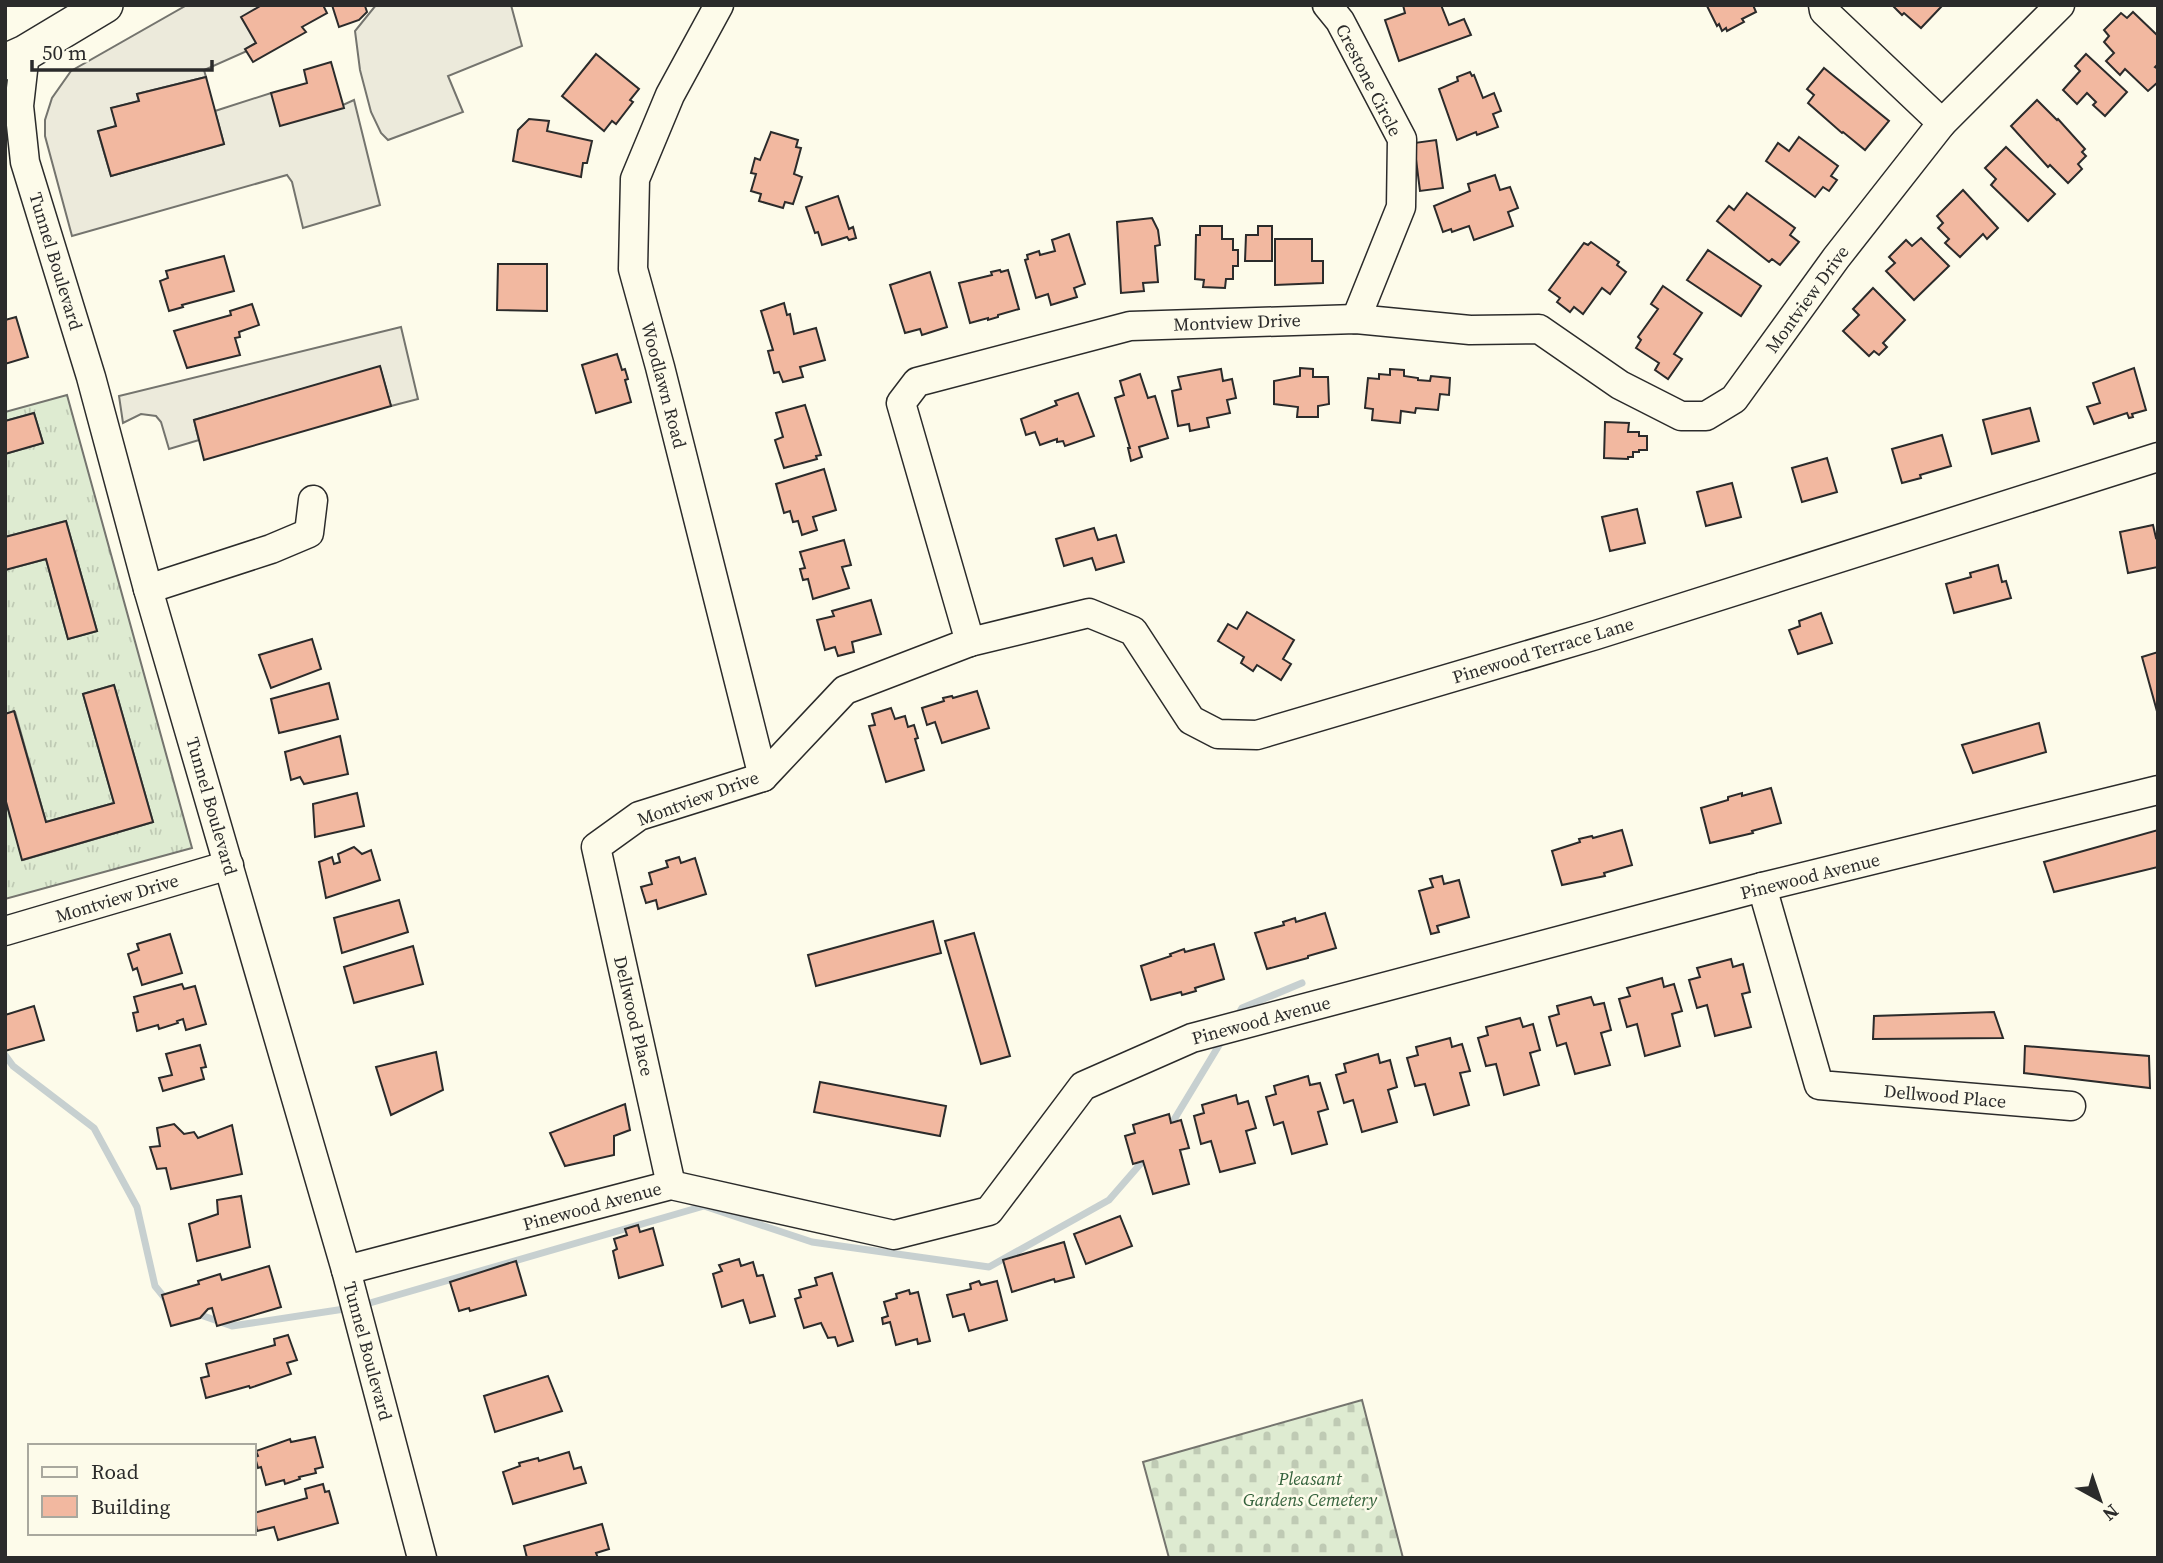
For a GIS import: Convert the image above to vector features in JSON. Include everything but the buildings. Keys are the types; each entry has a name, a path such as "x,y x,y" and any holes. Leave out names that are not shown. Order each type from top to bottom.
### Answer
{"main road":[{"path":"15,57 105,5"}],"street":[{"name":"Woodlawn Road","path":"719,5 670,95 635,179 633,269 763,776"},
{"name":"Crestone Circle","path":"1327,5 1340,21 1402,139 1401,207 1356,319"},
{"path":"1823,5 1824,11 1941,123"},
{"name":"Montview Drive","path":"596,847 639,816 763,776 845,690 970,642 901,403 917,382 1130,326 1356,319 1470,330 1539,329 1619,385 1681,416 1706,416 1734,399 1836,258 1941,123 2060,5"},
{"name":"Tunnel Boulevard","path":"15,57 25,162 91,377 148,589 346,1270 422,1558"},
{"name":"Pinewood Terrace Lane","path":"970,642 1089,613 1133,631 1191,720 1218,734 1257,736 1597,635 2158,457"},
{"path":"148,589 271,549 309,533 313,500"},
{"name":"Pinewood Avenue","path":"346,1270 671,1185 894,1236 989,1211 1083,1086 1192,1038 1762,887 2158,790"},
{"name":"Dellwood Place","path":"596,847 671,1185"},
{"name":"Montview Drive","path":"5,932 229,865"},
{"name":"Dellwood Place","path":"1762,887 1819,1085 2071,1106"}],"green space":[{"path":"67,395 192,848 5,899 5,798 23,860 153,822 114,685 83,694 114,803 46,822 15,712 5,714 5,570 46,559 68,639 97,631 66,521 5,537 5,454 43,443 34,413 5,421 5,412"},
{"name":"Pleasant Gardens Cemetery","path":"1362,1400 1403,1558 1169,1558 1143,1462"}],"shaded area":[{"path":"187,5 262,5 256,43 246,49 247,51 204,70 206,77 137,94 139,101 112,108 116,126 98,132 111,176 224,144 215,111 271,93 343,105 354,100 380,205 303,228 292,182 287,175 72,236 45,136 45,120 52,98 71,71"},
{"path":"376,5 511,5 522,46 448,76 463,112 388,140 381,133 371,112 360,70 355,31"},
{"path":"401,327 418,399 391,406 380,367 194,420 199,440 169,449 161,422 156,416 141,414 123,423 119,396"}],"waterway":[{"path":"1236,1018 1242,1008 1302,983"},
{"path":"1169,1128 1224,1037"},
{"path":"5,1055 13,1066 94,1128 137,1207 155,1286 168,1302"},
{"path":"363,1305 704,1206 812,1242 989,1267 1109,1200 1149,1154"},
{"path":"195,1313 232,1326 351,1308"}]}
